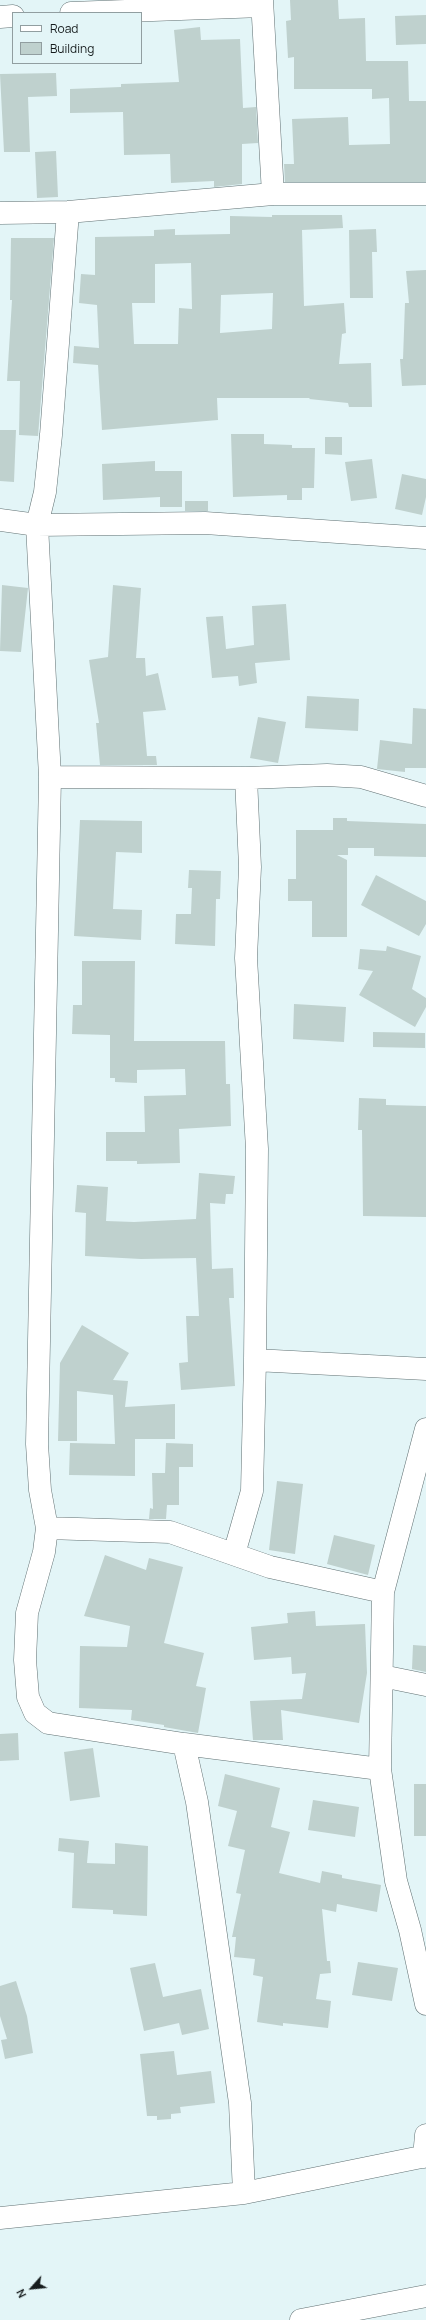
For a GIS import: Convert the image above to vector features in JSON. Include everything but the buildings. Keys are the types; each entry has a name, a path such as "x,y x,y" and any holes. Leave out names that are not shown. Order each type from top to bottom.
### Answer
{"main road":[{"path":"90,12 262,3 273,194"},
{"path":"0,17 12,16"},
{"path":"0,213 68,212 273,194 426,194"},
{"path":"68,212 51,435 45,492 37,525 50,777 37,1444 40,1490 47,1528 44,1552 27,1613 25,1660 28,1697 35,1713 48,1723 184,1744 380,1768"},
{"path":"0,520 37,525 206,523 426,538"},
{"path":"50,777 361,777 426,796"},
{"path":"234,1554 252,1491 255,1360 257,1149 246,958 250,867 246,778"},
{"path":"255,1360 426,1369"},
{"path":"426,1429 383,1592 380,1768 396,1881 410,1930 426,2004"},
{"path":"47,1528 170,1532 270,1567 383,1592"},
{"path":"382,1676 426,1685"},
{"path":"184,1744 198,1802 214,1931 239,2096 244,2193"},
{"path":"0,2218 244,2193 425,2156 426,2135"},
{"path":"301,2320 426,2296"}]}
